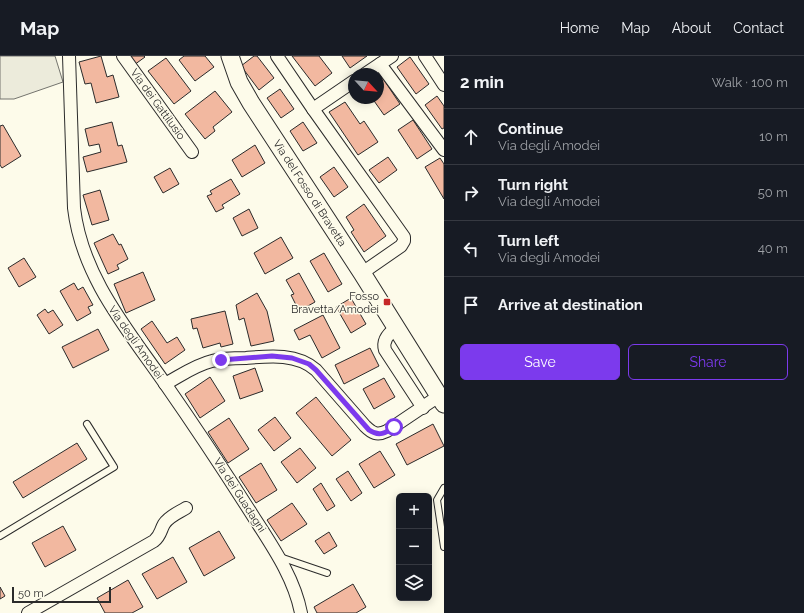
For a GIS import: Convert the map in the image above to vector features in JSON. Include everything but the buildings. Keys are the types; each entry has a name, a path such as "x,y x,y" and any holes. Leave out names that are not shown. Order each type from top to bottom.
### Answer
{"main road":[{"name":"Via del Fosso di Bravetta","path":"230,56 239,82 251,103 362,273 442,400"}],"street":[{"name":"Via degli Amodei","path":"69,56 74,208 77,231 88,262 101,290 125,329 165,384 188,371 212,361 242,358 282,357 301,360 313,366 359,420 374,433 382,434 423,408 442,400"},
{"name":"Via dei Gattilusio","path":"123,56 192,152"},
{"path":"277,56 312,109 404,237 404,242 401,246 362,273"},
{"path":"374,68 392,56"},
{"path":"425,56 444,85"},
{"path":"380,64 444,150"},
{"path":"312,109 348,86"},
{"path":"396,328 385,341 385,350 423,408"},
{"name":"Via dei Guadagni","path":"165,384 229,477 279,557 296,596 301,613"},
{"path":"28,613 154,541 161,534 164,524 186,508"}],"lane":[{"path":"0,536 114,467 87,424"},
{"path":"444,488 437,500 444,547"},
{"path":"279,557 327,573"}],"shaded area":[{"path":"0,56 55,56 63,82 14,99 0,99"}],"place":[{"name":"Fosso Bravetta/Amodei","path":"387,302"}],"route":[{"path":"221,360 230,358 272,356 301,360 313,366 369,430 374,433 382,434 394,427"}]}
